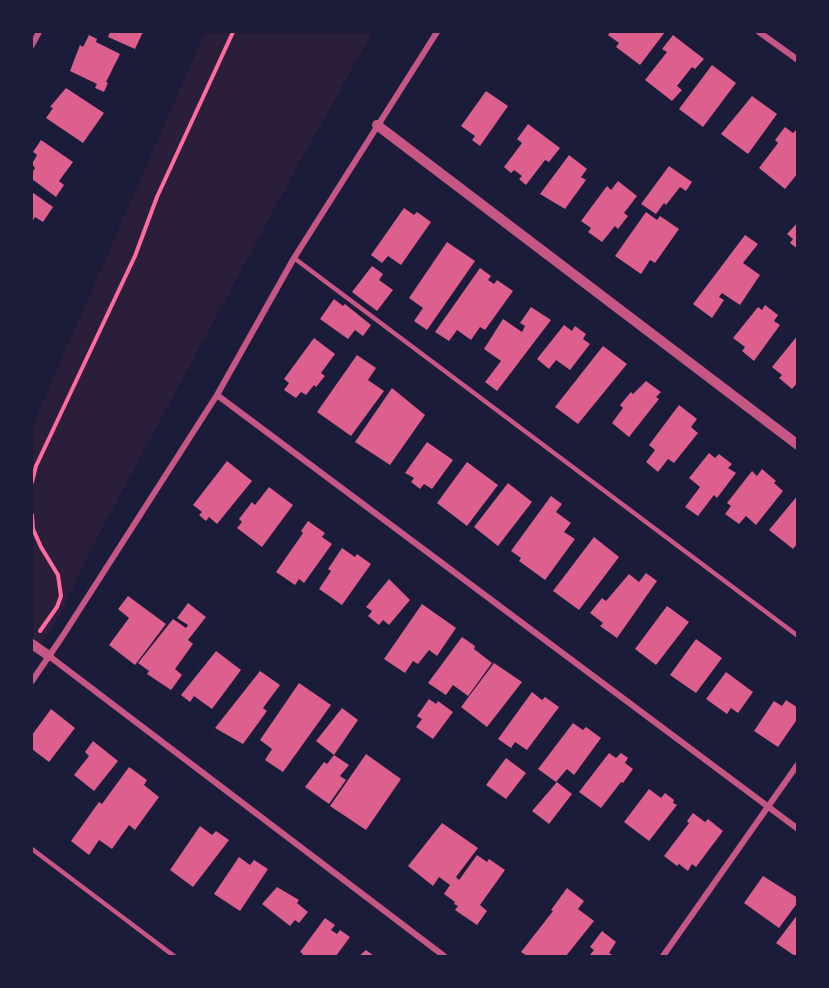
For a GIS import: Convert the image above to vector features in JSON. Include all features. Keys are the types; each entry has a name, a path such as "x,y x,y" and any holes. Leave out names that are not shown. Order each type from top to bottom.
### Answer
{"street":[{"path":"32,45 39,32"},
{"path":"32,681 217,395 294,258 437,32"},
{"path":"759,32 798,60"},
{"path":"377,125 798,445"},
{"path":"217,395 798,830"},
{"path":"32,644 444,957"},
{"path":"663,957 798,764"}],"lane":[{"path":"294,258 798,636"},
{"path":"32,849 174,957"}],"path":[{"path":"32,482 36,466 130,267 157,197 233,32"},
{"path":"32,515 33,529 58,575 61,596 57,607 41,629"}],"shaded area":[{"path":"205,32 373,32 304,154 92,547 62,611 32,660 32,427"}],"building":[{"path":"110,32 143,32 135,49 108,37"},
{"path":"610,32 665,32 640,65 616,47 619,43 608,35"},
{"path":"89,35 97,39 96,42 120,54 106,82 108,83 104,92 95,88 97,84 70,71 80,45 83,47"},
{"path":"673,35 704,59 695,69 692,67 677,86 682,90 672,101 645,80 667,52 662,49"},
{"path":"712,65 736,83 703,127 679,109"},
{"path":"66,88 104,113 83,143 46,118 53,108 50,107"},
{"path":"486,91 508,106 480,146 472,140 475,136 461,126"},
{"path":"752,96 777,114 748,154 721,134"},
{"path":"528,124 560,148 549,162 545,160 526,185 519,179 522,176 514,170 511,173 504,167 522,143 517,139"},
{"path":"785,127 793,133 798,128 798,173 785,189 759,168 778,143 775,140"},
{"path":"41,140 73,162 59,181 64,185 56,197 32,179 35,168 32,164 37,155 33,152"},
{"path":"569,155 587,169 581,177 586,180 565,209 540,194"},
{"path":"669,166 692,182 686,191 680,187 656,214 641,204"},
{"path":"618,181 637,196 624,213 628,216 618,229 615,226 602,242 588,232 591,228 581,221 607,186 611,190"},
{"path":"32,192 53,207 43,222 35,217 32,222"},
{"path":"404,208 414,215 417,212 431,222 401,265 388,256 382,263 371,255"},
{"path":"646,212 657,220 660,216 679,229 655,263 650,260 641,274 615,256"},
{"path":"798,222 798,249 790,243 793,239 787,234"},
{"path":"745,235 758,244 743,263 760,275 740,305 722,293 719,297 724,300 712,318 693,304"},
{"path":"447,242 475,261 427,330 414,321 423,308 409,298"},
{"path":"372,266 383,274 379,280 393,290 377,311 352,292"},
{"path":"480,268 491,276 488,280 494,284 497,280 513,291 485,330 480,327 471,340 457,330 449,341 435,332"},
{"path":"334,299 343,306 345,304 371,325 363,336 355,330 348,339 320,319"},
{"path":"765,305 778,315 774,321 780,325 754,361 742,351 745,347 733,338 758,307 762,310"},
{"path":"531,307 551,320 497,391 485,382 501,361 484,349 503,319 522,332 525,326 520,323"},
{"path":"564,325 572,331 575,326 586,334 583,339 590,344 570,370 556,360 549,369 537,359"},
{"path":"798,335 798,382 792,389 779,378 782,375 772,367"},
{"path":"314,338 335,354 321,373 325,376 316,387 314,385 306,395 301,392 296,398 284,390 289,383 284,379"},
{"path":"603,346 627,364 578,424 555,407"},
{"path":"357,355 376,368 368,380 384,391 351,436 317,412"},
{"path":"646,381 661,392 656,397 659,399 629,437 612,423 623,408 620,405 631,392 633,394"},
{"path":"392,388 425,415 390,465 355,442"},
{"path":"679,405 697,419 691,427 698,433 674,463 668,459 658,472 646,462 655,450 649,445"},
{"path":"427,442 453,460 432,489 424,484 420,489 411,482 414,478 405,473"},
{"path":"709,453 715,458 719,454 732,464 728,468 736,473 717,498 714,495 698,516 685,507 700,487 689,478"},
{"path":"227,461 252,481 217,524 209,517 206,521 199,515 202,512 193,505"},
{"path":"467,462 498,485 467,526 437,503"},
{"path":"762,469 776,481 774,483 783,491 756,525 746,516 739,524 725,514 731,506 727,503 752,471 757,476"},
{"path":"508,483 532,502 498,546 474,527"},
{"path":"269,487 293,505 262,547 237,528 242,522 239,519 252,502 255,505"},
{"path":"798,495 798,543 793,549 769,530"},
{"path":"551,496 562,504 556,512 571,523 564,532 575,539 545,580 519,561 521,558 511,551"},
{"path":"308,521 325,533 322,537 332,544 304,583 299,579 295,585 276,572 303,533 301,531"},
{"path":"594,537 619,557 579,610 553,591"},
{"path":"342,548 355,557 357,554 371,564 342,605 319,589 331,571 328,569"},
{"path":"646,573 657,581 617,638 600,626 603,623 590,613 602,598 606,601 629,574 639,582"},
{"path":"389,579 410,600 389,625 383,620 379,625 368,616 372,611 366,607"},
{"path":"128,596 166,624 135,665 109,645 129,618 118,609"},
{"path":"188,603 206,617 188,640 193,644 175,669 182,675 171,690 147,674 149,671 138,663 173,619 186,628 188,625 177,618"},
{"path":"422,604 456,628 437,656 429,650 418,664 413,661 405,673 384,659"},
{"path":"667,606 689,622 656,665 635,649"},
{"path":"462,637 492,663 468,696 453,685 446,695 428,683"},
{"path":"696,639 722,658 696,693 670,675"},
{"path":"216,651 241,670 212,709 194,696 190,702 181,695"},
{"path":"494,663 522,682 487,727 461,707"},
{"path":"260,671 280,685 263,708 267,711 243,744 215,728"},
{"path":"726,672 753,692 738,713 731,708 727,714 706,699"},
{"path":"299,683 331,705 283,772 265,760 272,749 260,740"},
{"path":"532,692 542,700 545,697 559,707 527,750 515,742 511,748 498,739"},
{"path":"429,699 436,704 438,701 453,712 433,739 416,727 422,719 417,716"},
{"path":"786,700 798,708 798,718 778,747 754,731 774,701 782,706"},
{"path":"342,708 358,720 334,755 316,741"},
{"path":"51,709 75,728 49,762 32,749 32,735"},
{"path":"573,723 583,730 586,727 601,738 574,775 567,769 556,782 538,769"},
{"path":"93,741 118,761 94,791 74,775 89,756 85,752"},
{"path":"609,753 616,758 621,753 628,758 625,763 633,769 601,808 579,792"},
{"path":"366,754 401,779 366,830 330,806"},
{"path":"334,755 349,765 340,776 346,780 329,804 305,787 324,762 327,764"},
{"path":"506,758 526,773 506,799 486,785"},
{"path":"129,767 147,780 144,785 159,797 135,830 129,825 112,849 99,840 89,855 71,841 99,802 102,804"},
{"path":"557,782 572,794 549,824 532,811"},
{"path":"649,789 661,798 665,793 677,805 649,841 624,822"},
{"path":"693,813 705,822 708,819 723,831 696,867 692,864 688,871 664,856 689,823 687,821"},
{"path":"442,823 478,848 456,877 459,880 477,855 487,862 489,859 505,870 480,905 487,911 477,925 455,910 458,906 444,894 450,885 439,877 433,886 408,866"},
{"path":"200,826 212,835 216,831 229,840 193,887 170,870"},
{"path":"239,857 250,865 254,860 268,869 240,911 214,894"},
{"path":"763,876 798,898 798,902 779,928 744,903"},
{"path":"277,887 299,900 297,903 308,912 299,923 295,920 290,926 262,904"},
{"path":"567,888 584,901 578,909 594,921 566,956 527,956 521,952 553,911 551,910"},
{"path":"798,914 798,956 795,956 776,943"},
{"path":"325,918 335,925 331,930 337,934 340,930 350,937 336,956 301,956 303,954 300,952"},
{"path":"602,931 616,942 609,953 614,956 589,956 594,950 590,947"},
{"path":"366,950 374,956 359,956"}]}
